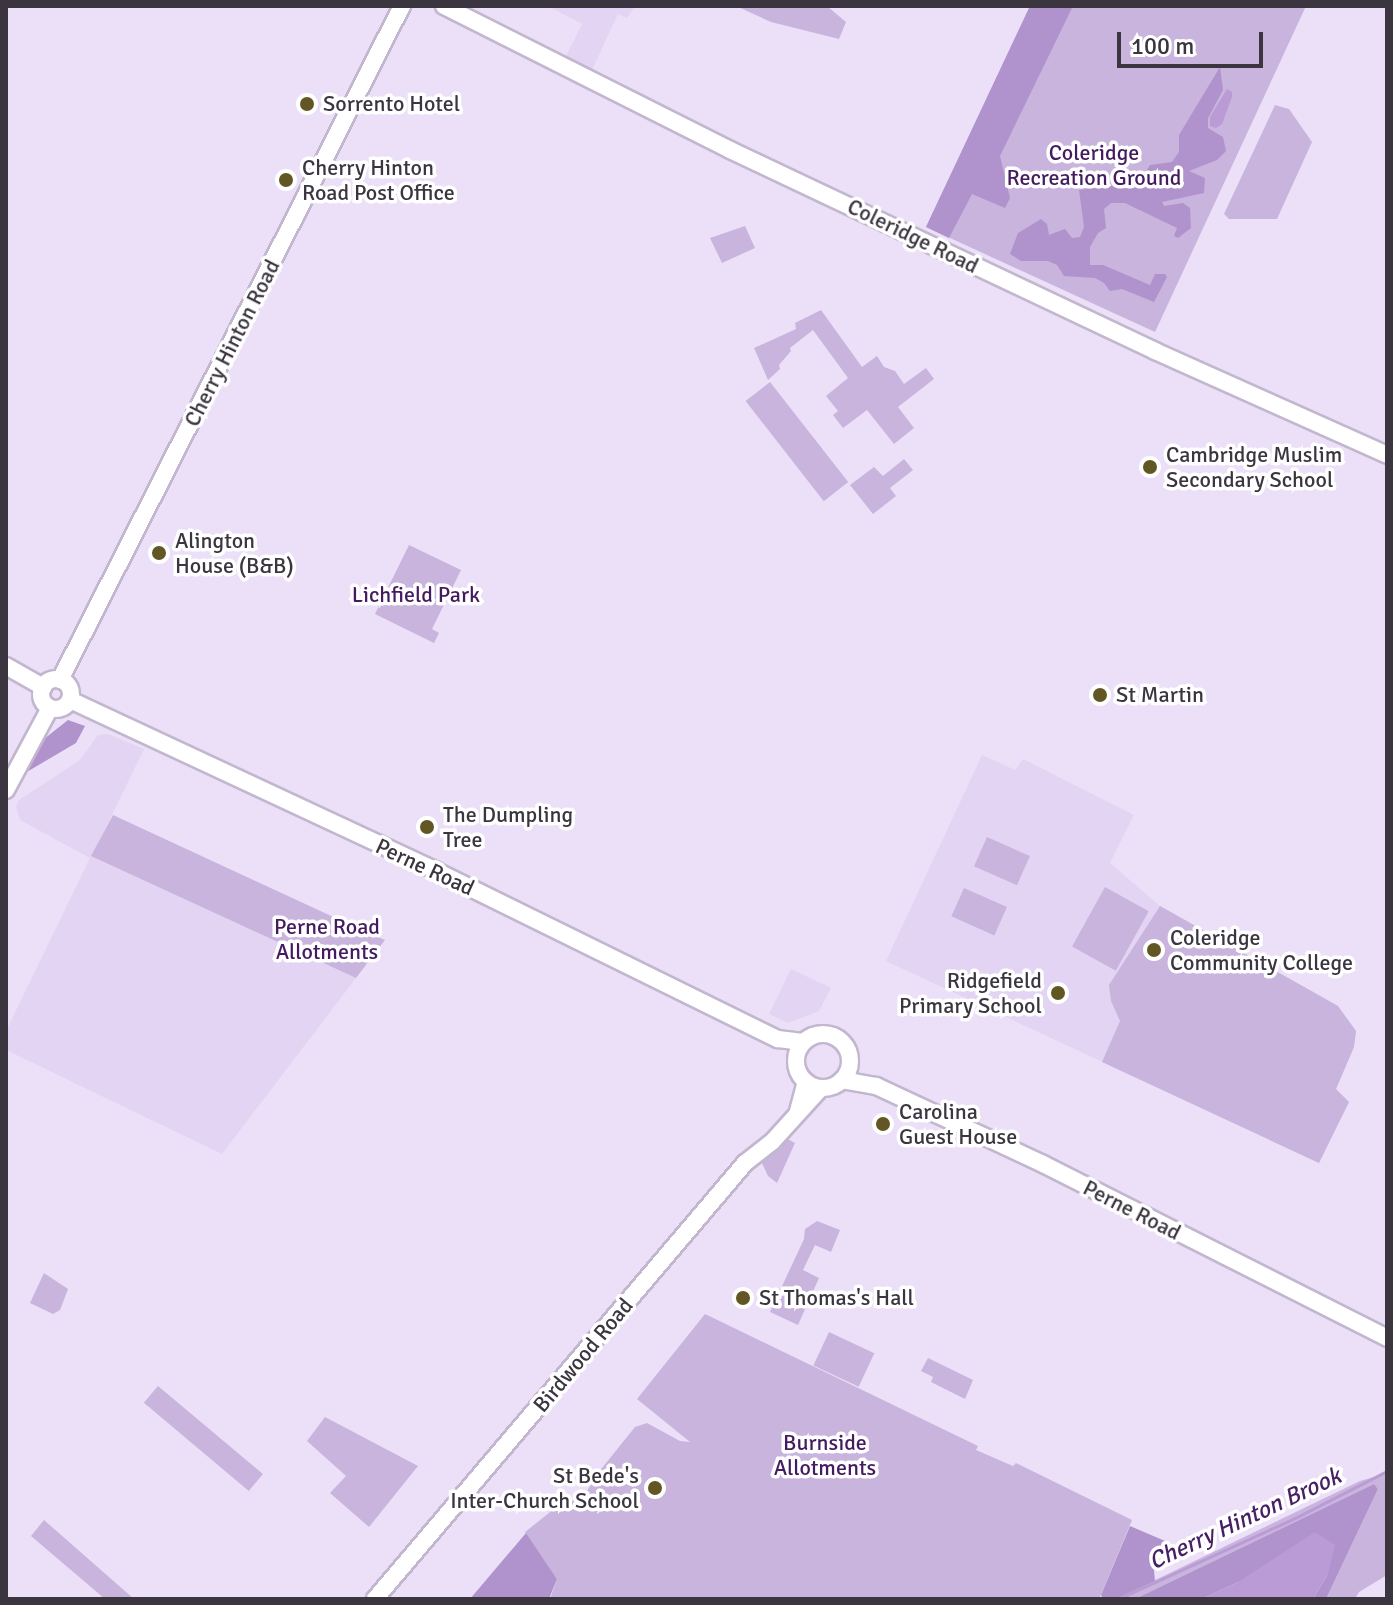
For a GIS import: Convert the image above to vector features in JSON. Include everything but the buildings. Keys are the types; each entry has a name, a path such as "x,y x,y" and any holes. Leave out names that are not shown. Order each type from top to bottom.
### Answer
{"street":[{"name":"Cherry Hinton Road","path":"60,680 402,6"},
{"name":"Coleridge Road","path":"444,6 730,150 1141,345 1387,455"},
{"path":"6,666 43,687"},
{"path":"60,680 69,686 70,700 63,708 50,708 43,701 43,687 50,681 60,680"},
{"name":"Perne Road","path":"70,700 436,871 799,1049"},
{"path":"6,790 50,708"},
{"name":"Perne Road","path":"814,1085 797,1071 799,1049 817,1034 834,1036 847,1048 846,1072 1043,1164 1387,1338"},
{"path":"814,1085 846,1072"},
{"name":"Birdwood Road","path":"375,1599 745,1163 772,1142 796,1116 814,1085"}],"shaded area":[{"path":"548,6 635,6 627,18 618,14 592,70 565,58 582,24"},
{"path":"1030,6 1073,6 1000,156 1010,198 1005,208 972,194 949,238 926,227"},
{"path":"1220,67 1223,90 1208,118 1208,128 1223,137 1226,151 1217,160 1189,171 1205,178 1204,193 1162,202 1164,206 1183,203 1190,208 1191,228 1178,238 1174,236 1177,228 1125,203 1111,203 1104,209 1106,228 1098,233 1090,247 1090,265 1103,265 1150,285 1155,274 1165,274 1167,277 1154,302 1122,289 1110,291 1095,278 1064,276 1057,265 1048,261 1021,261 1010,254 1018,233 1041,219 1047,224 1049,235 1065,229 1072,238 1080,237 1084,227 1079,190 1140,182 1150,165 1172,162 1179,152 1179,135"},
{"path":"1227,89 1232,92 1232,97 1222,124 1216,128 1210,126 1210,117"},
{"path":"68,720 85,726 76,743 25,773 44,739"},
{"path":"108,734 144,749 92,856 356,978 222,1154 6,1050 6,1031 90,858 20,820 16,807 19,800 80,760 98,735"},
{"name":"Coleridge Community College","path":"982,755 1015,770 1023,759 1134,815 1110,863 1160,906 1338,1006 1356,1031 1354,1047 1336,1089 1349,1102 1319,1163 886,961"},
{"path":"791,969 831,988 819,1011 788,1023 769,1014"},
{"path":"1374,1484 1378,1489 1326,1599 1313,1599 1328,1574 1238,1582 1202,1599 1135,1599"},
{"path":"1130,1526 1165,1541 1154,1571 1155,1581 1116,1599 1103,1599 1101,1595"},
{"path":"1315,1532 1335,1545 1328,1574 1313,1599 1202,1599 1238,1582"},
{"path":"526,1533 557,1579 549,1599 470,1599"}],"green space":[{"path":"736,6 827,6 846,22 839,39 771,22"},
{"name":"Coleridge Recreation Ground","path":"1030,6 1306,6 1155,332 926,227"},
{"path":"1275,105 1289,109 1312,142 1277,219 1229,219 1224,214"},
{"path":"745,226 755,248 722,263 710,238"},
{"path":"821,310 862,367 877,356 884,367 895,371 904,384 926,368 934,379 898,407 914,428 894,444 867,410 843,428 833,415 838,411 826,396 848,378 813,330 790,348 791,351 779,365 780,369 768,380 754,348 796,329 795,323"},
{"path":"770,382 848,482 824,501 746,401"},
{"path":"904,459 913,470 890,488 896,496 873,514 850,485 874,467 883,476"},
{"name":"Lichfield Park","path":"409,545 461,570 432,629 439,633 434,643 375,614"},
{"name":"Perne Road Allotments","path":"113,815 385,940 356,978 91,856"},
{"path":"987,837 1030,856 1017,885 974,866"},
{"path":"1105,887 1149,911 1116,971 1072,946"},
{"path":"964,888 1007,907 994,935 951,916"},
{"path":"1160,906 1338,1006 1356,1031 1354,1047 1336,1089 1349,1102 1319,1163 1102,1062 1120,1021 1111,1001 1109,985"},
{"path":"784,1137 795,1143 777,1183 768,1176 761,1161"},
{"path":"817,1221 840,1230 831,1252 815,1245 803,1270 819,1278 798,1325 770,1312 804,1239 805,1229"},
{"path":"44,1273 68,1289 60,1310 53,1314 30,1303"},
{"name":"Burnside Allotments","path":"705,1314 978,1446 976,1450 1013,1466 1016,1463 1132,1520 1100,1597 550,1599 557,1579 525,1532 554,1509 584,1496 598,1473 635,1427 647,1423 680,1441 690,1442 637,1399"},
{"path":"829,1332 874,1353 859,1387 813,1366"},
{"path":"928,1358 973,1380 965,1399 931,1382 933,1377 921,1371"},
{"path":"158,1386 263,1474 249,1491 144,1403"},
{"path":"325,1417 418,1466 369,1527 330,1493 346,1476 307,1441"},
{"path":"1385,1474 1387,1575 1359,1592 1355,1599 1326,1599 1378,1489 1374,1484 1135,1599 1116,1599 1360,1481"},
{"path":"44,1520 134,1599 105,1599 31,1536"}],"waterway":[{"name":"Cherry Hinton Brook","path":"1118,1599 1299,1516 1387,1471"}],"place":[{"name":"Sorrento Hotel","path":"307,104"},
{"name":"Cherry Hinton Road Post Office","path":"286,180"},
{"name":"Cambridge Muslim Secondary School","path":"1150,467"},
{"name":"Alington House (B&B)","path":"159,553"},
{"name":"St Martin","path":"1100,695"},
{"name":"The Dumpling Tree","path":"427,827"},
{"name":"Coleridge Community College","path":"1154,950"},
{"name":"Ridgefield Primary School","path":"1058,993"},
{"name":"Carolina Guest House","path":"883,1124"},
{"name":"St Thomas's Hall","path":"743,1298"},
{"name":"St Bede's Inter-Church School","path":"655,1488"}]}
